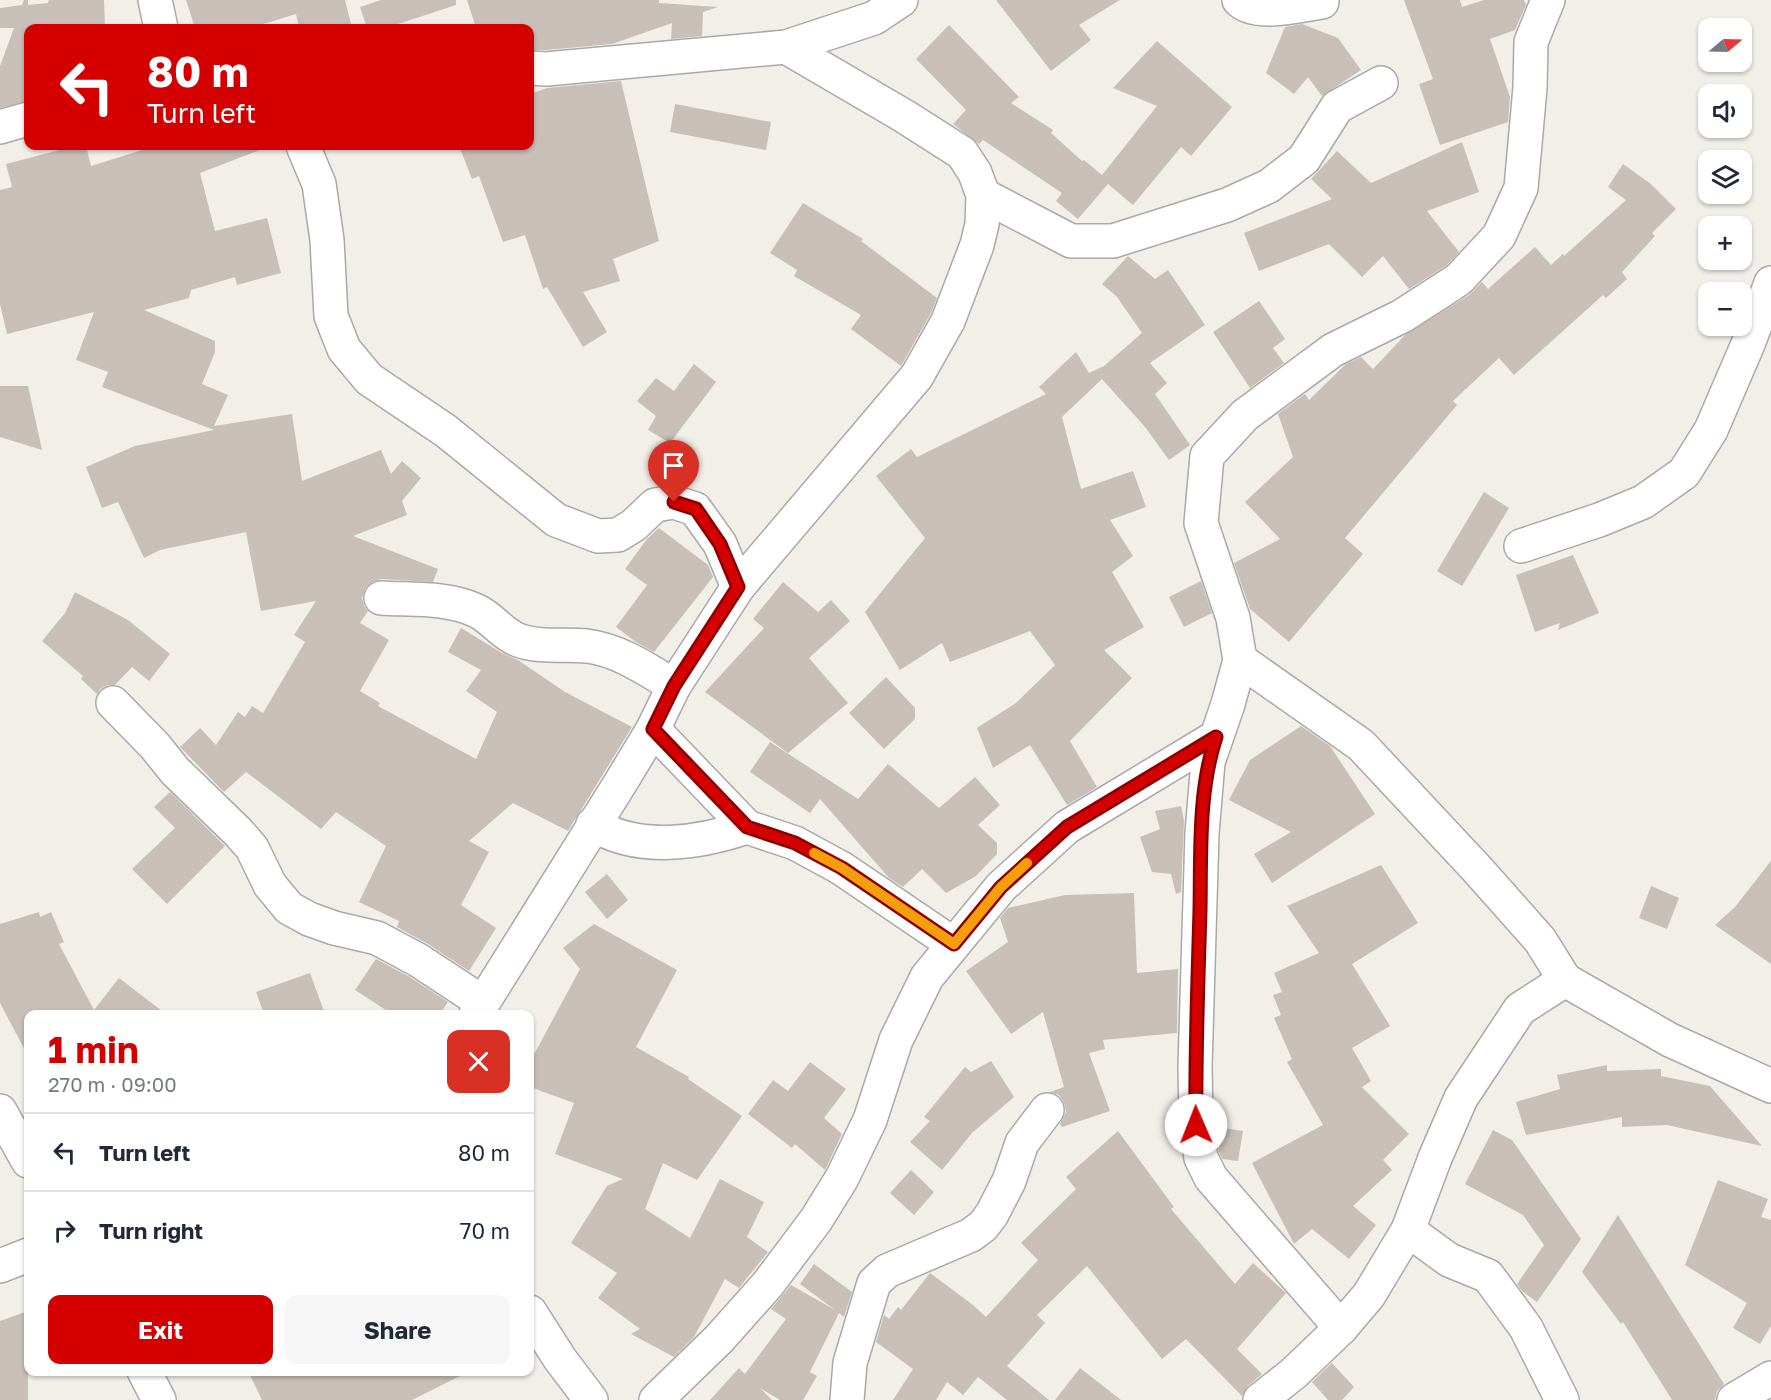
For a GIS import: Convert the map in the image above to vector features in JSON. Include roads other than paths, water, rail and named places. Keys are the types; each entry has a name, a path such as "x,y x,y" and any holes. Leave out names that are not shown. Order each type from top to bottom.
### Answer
{"street":[{"path":"155,0 160,24"},
{"path":"534,68 786,47 874,18 901,0"},
{"path":"1239,0 1255,8 1277,9 1322,2"},
{"path":"1341,1328 1211,1178 1200,1158 1196,1125 1195,1067 1202,833 1208,762 1240,660 1233,618 1201,523 1207,456 1245,415 1333,350 1402,316 1459,279 1499,236 1521,188 1530,88 1531,42 1548,0"},
{"path":"113,703 155,746 175,771 252,848 270,885 289,908 309,919 334,928 377,938 418,960 479,1008 653,729 674,686 738,587 917,376 948,321 977,245 982,224 983,195 975,173 962,153 786,47"},
{"path":"983,195 1071,241 1113,241 1227,205 1269,186 1304,159 1337,107 1381,82"},
{"path":"0,127 24,120"},
{"path":"305,150 318,184 326,229 331,316 344,349 369,379 446,431 556,520 598,537 618,535 634,525 655,505 674,502 696,509 720,544 738,587"},
{"path":"1521,546 1599,520 1643,502 1683,473 1711,430 1771,283"},
{"path":"381,598 447,602 465,606 479,612 518,640 589,646 640,665 674,686"},
{"path":"1240,660 1361,745 1532,931 1565,980 1670,1040 1771,1086"},
{"path":"653,729 747,827 795,843 842,868 954,944"},
{"path":"656,1400 718,1339 768,1284 816,1220 842,1178 870,1120 896,1040 927,977 1001,887 1067,827 1216,737"},
{"path":"593,824 607,833 658,842 686,842 721,836 747,827"},
{"path":"1260,1400 1294,1373 1341,1328 1369,1295 1408,1230 1434,1158 1467,1089 1520,1009 1565,980"},
{"path":"847,1400 850,1363 874,1283 887,1271 971,1235 983,1226 1009,1181 1022,1143 1047,1110"},
{"path":"0,1111 24,1154"},
{"path":"1408,1230 1449,1260 1488,1276 1526,1328 1562,1400"},
{"path":"0,1266 24,1257"},
{"path":"534,1317 560,1359 591,1400"},
{"path":"147,1376 159,1400"},
{"path":"1734,1400 1771,1378"}]}
